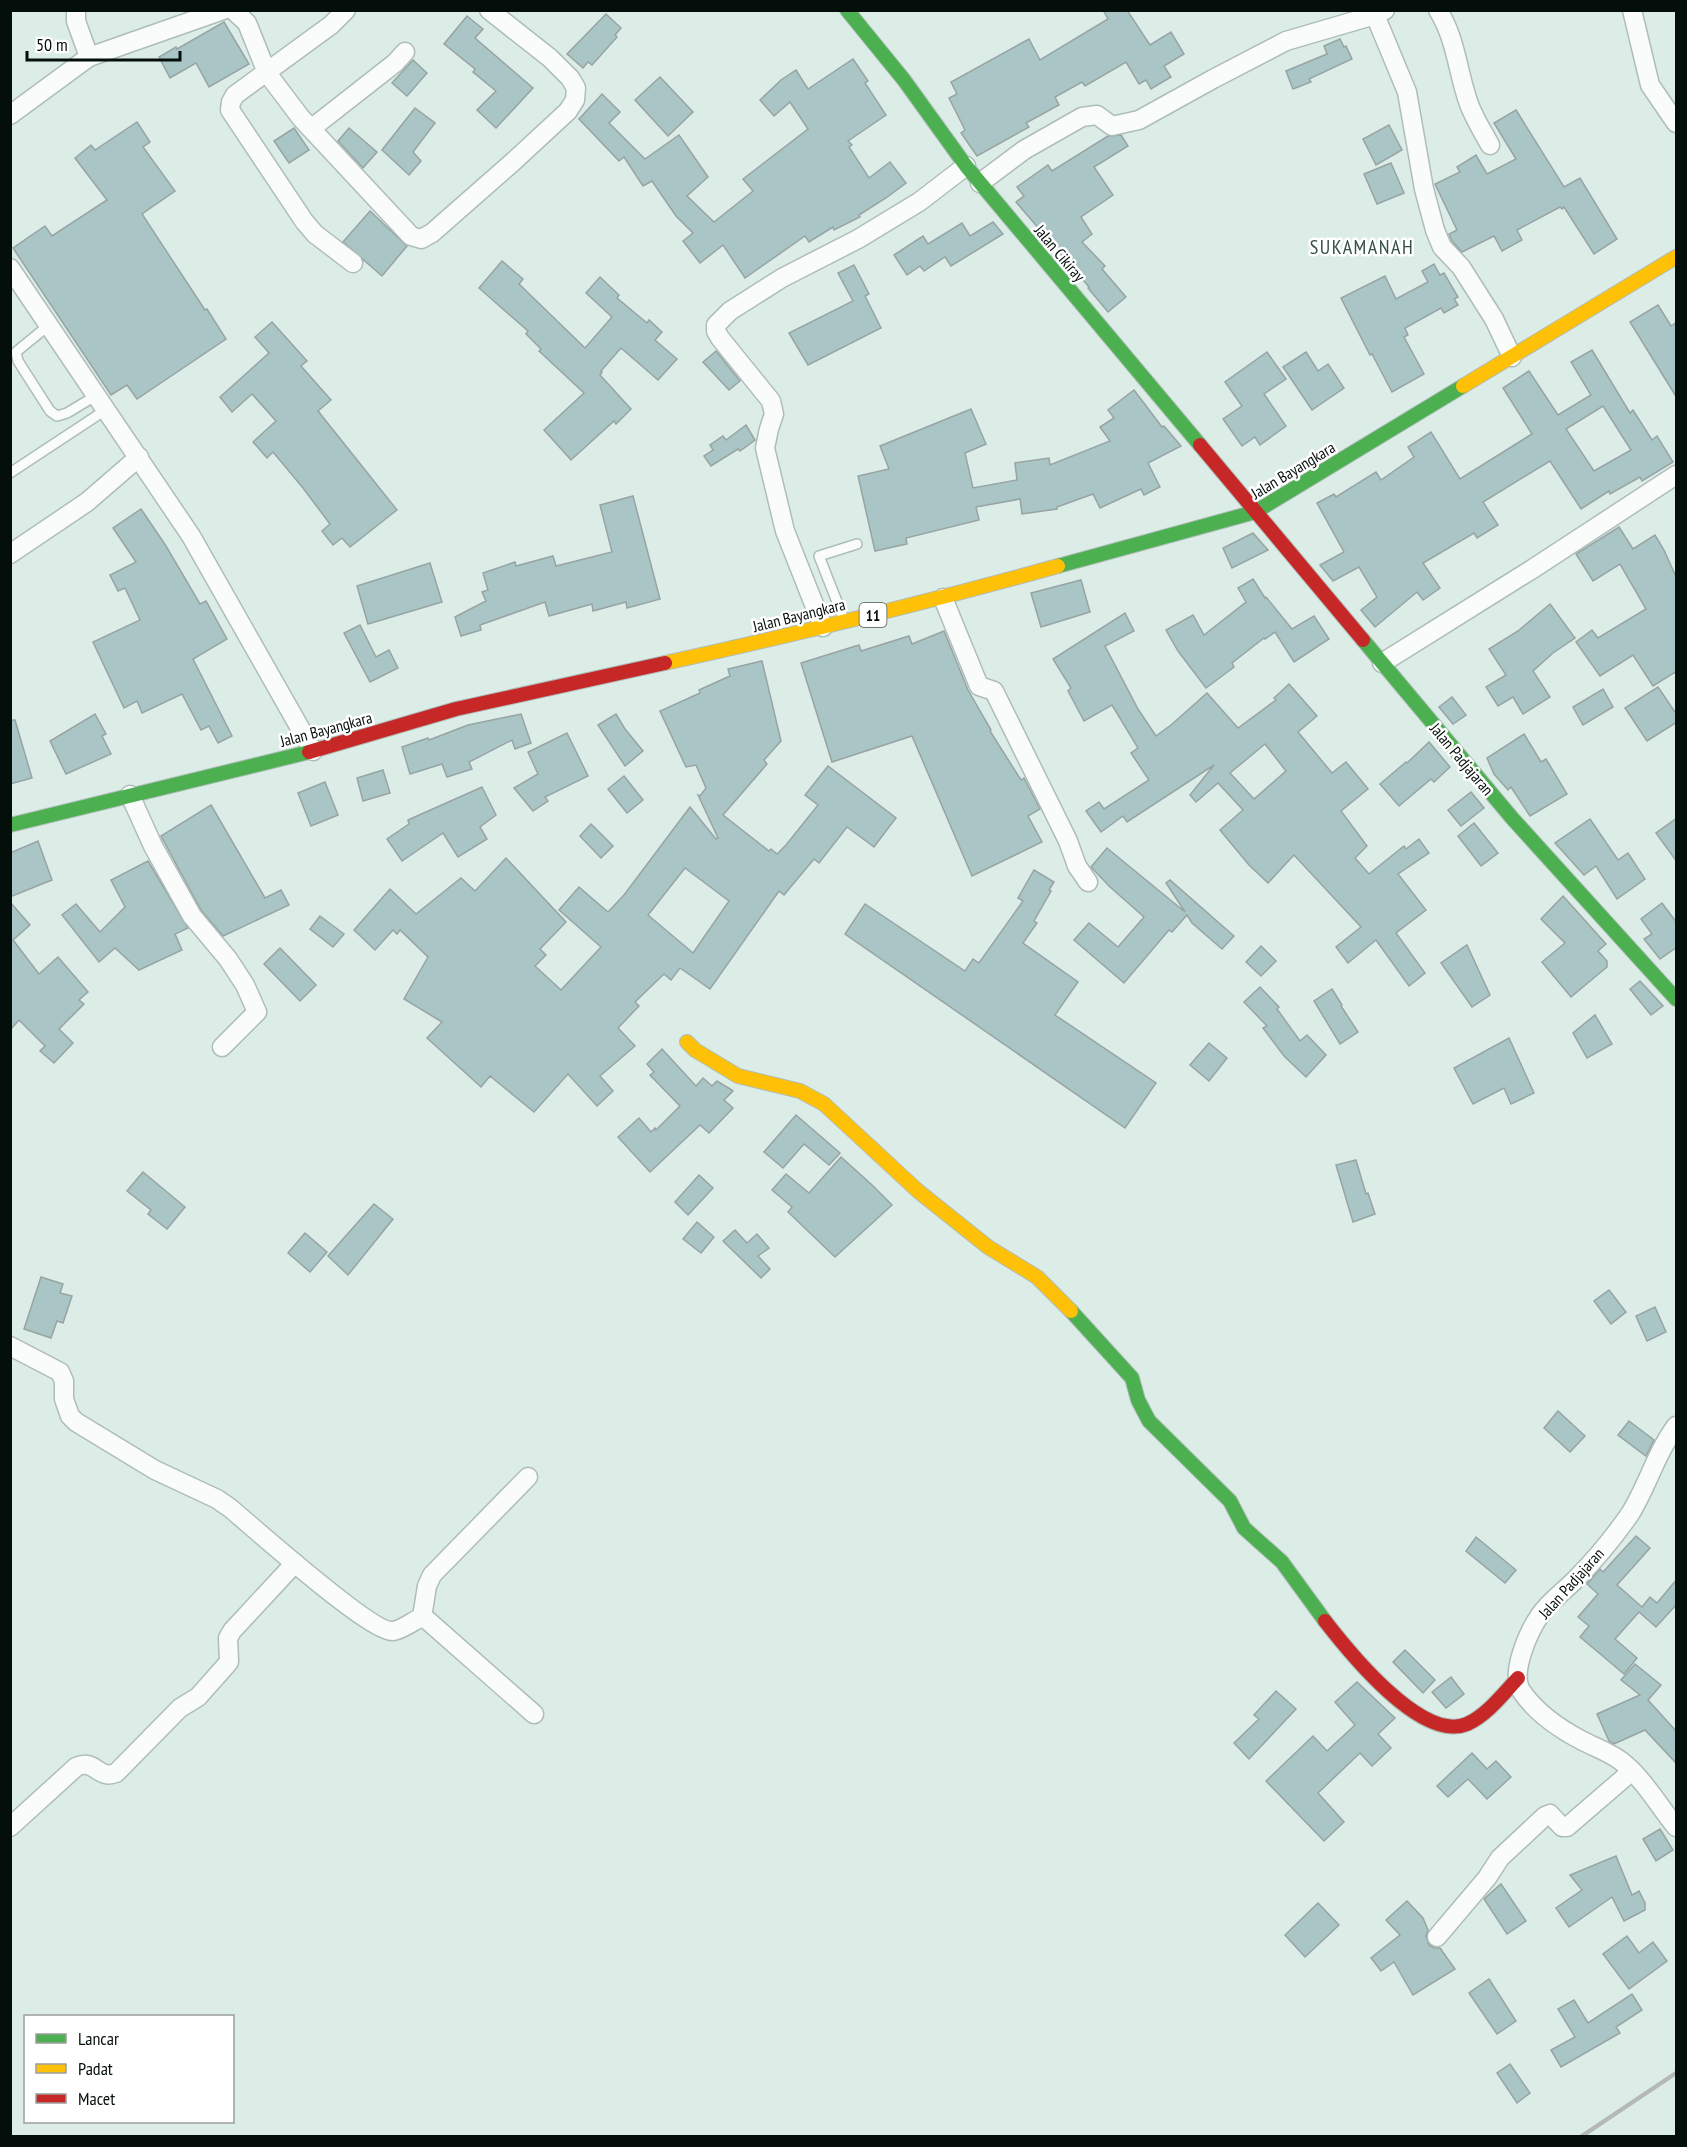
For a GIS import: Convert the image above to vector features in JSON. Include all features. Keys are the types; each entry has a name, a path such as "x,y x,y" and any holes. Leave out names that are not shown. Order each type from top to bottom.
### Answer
{"main road":[{"name":"Jalan Cikiray","path":"847,10 904,80 966,166 1255,512"},
{"name":"Jalan Bayangkara","path":"10,825 313,751 456,709 943,598 1255,512 1677,256"},
{"name":"Jalan Padjajaran","path":"1255,512 1527,836 1677,999"},
{"path":"687,1042 695,1050 738,1076 800,1092 824,1104 918,1191 988,1247 1037,1276 1132,1378 1138,1400 1149,1421 1230,1501 1236,1518 1250,1536 1276,1555 1359,1663 1393,1696 1417,1715 1441,1724 1461,1726 1486,1711 1518,1678"}],"street":[{"path":"76,10 76,21 89,57"},
{"path":"10,116 89,57 223,10"},
{"path":"233,10 247,23 267,72 301,118 411,236 421,239 514,161 568,111 575,100 576,88 570,78 550,58 489,10"},
{"path":"346,10 331,25 235,95 230,110 304,221 315,234 353,263"},
{"path":"1438,10 1448,26 1469,104 1490,145"},
{"path":"1632,10 1650,86 1677,123"},
{"path":"980,183 1024,150 1082,117 1097,115 1112,126 1139,120 1286,41 1380,13 1407,92 1424,189 1438,238 1442,247 1461,267 1483,301 1512,357"},
{"path":"312,128 395,63 405,52"},
{"path":"823,627 785,531 765,448 774,414 771,401 720,338 716,325 730,311 782,278 858,239 919,202 966,166"},
{"path":"10,268 191,536 313,751"},
{"path":"10,554 87,502 139,458"},
{"path":"1382,663 1677,475"},
{"path":"943,598 979,686 994,691 1068,841 1077,866 1088,882"},
{"path":"130,795 153,846 192,916 228,959 245,985 257,1012 222,1047"},
{"path":"10,1346 60,1372 64,1381 64,1399 70,1416 76,1422 155,1470 217,1499 347,1606 384,1629 394,1631 422,1617"},
{"name":"Jalan Padjajaran","path":"1518,1678 1524,1646 1541,1613 1602,1550 1629,1514 1642,1493 1658,1454 1677,1426"},
{"path":"422,1617 427,1586 432,1575 528,1477"},
{"path":"10,1827 76,1767 85,1763 102,1774 109,1776 116,1773 180,1708 198,1697 229,1662 228,1638 232,1631 295,1563"},
{"path":"422,1617 430,1621 534,1714"},
{"path":"1518,1678 1519,1689 1552,1721 1580,1740 1620,1760 1632,1771 1677,1827"},
{"path":"1437,1937 1487,1878 1500,1858 1545,1816 1550,1814 1562,1827 1567,1827 1632,1771"}],"lane":[{"path":"49,325 16,352 18,360 50,411 57,416 102,402"},
{"path":"10,473 102,402"},
{"path":"845,622 819,556 857,544"}],"building":[{"path":"1103,10 1127,10 1150,45 1171,32 1184,54 1164,66 1171,77 1151,89 1146,80 1139,84 1126,62 1085,86 1082,82 1055,97 1059,105 1026,123 1029,127 977,156 961,133 965,130 949,98 957,94 951,82 1029,39 1040,60 1108,19"},
{"path":"606,14 621,28 615,35 617,37 592,65 588,62 583,68 567,54"},
{"path":"467,16 483,29 475,38 533,88 496,128 477,110 496,91 473,72 475,69 444,44"},
{"path":"224,22 249,64 209,87 196,63 170,78 159,57"},
{"path":"1340,39 1352,59 1309,79 1311,82 1293,89 1286,71 1327,54 1324,46"},
{"path":"853,59 868,81 865,83 886,115 848,141 852,145 849,147 869,178 890,162 906,183 859,215 860,217 834,230 833,227 809,242 805,236 745,278 723,245 700,263 683,241 693,233 676,216 652,181 643,186 624,157 619,161 579,119 602,94 620,112 609,123 645,159 679,135 708,177 687,196 714,222 753,191 743,179 808,129 790,102 774,116 760,100 781,80 796,70 808,89"},
{"path":"413,60 427,73 407,96 392,83"},
{"path":"660,77 693,112 668,136 635,100"},
{"path":"415,108 435,123 413,152 421,161 409,175 382,150"},
{"path":"1516,110 1564,187 1580,178 1617,239 1594,254 1564,207 1562,209 1560,207 1517,230 1522,240 1502,251 1494,236 1462,252 1452,241 1449,234 1457,230 1435,184 1460,172 1457,167 1476,155 1487,174 1516,159 1494,123"},
{"path":"137,122 150,142 143,147 175,191 142,214 226,339 137,399 127,385 111,395 13,248 45,226 52,236 107,200 75,158 91,145 95,150"},
{"path":"1389,125 1402,150 1376,165 1363,139"},
{"path":"294,128 309,150 289,163 274,141"},
{"path":"349,128 377,152 363,168 338,141"},
{"path":"1121,135 1128,146 1094,167 1113,195 1081,217 1092,234 1082,242 1105,266 1102,269 1126,297 1108,312 1016,202 1024,196 1017,187 1048,165 1052,171 1108,136"},
{"path":"1391,163 1404,193 1377,204 1364,174"},
{"path":"370,211 407,246 382,276 343,242"},
{"path":"993,222 1003,234 951,266 945,257 924,271 920,266 907,275 894,255 923,236 928,244 962,223 970,236"},
{"path":"502,261 523,279 519,284 585,348 612,317 586,293 600,277 619,295 617,298 647,323 649,320 662,332 655,340 677,359 658,380 621,348 600,375 631,409 616,424 614,421 571,460 544,430 584,393 539,351 541,349 526,334 528,331 479,288"},
{"path":"1434,264 1440,275 1444,273 1458,297 1454,299 1458,305 1444,313 1441,308 1405,328 1408,335 1404,337 1424,374 1392,392 1341,298 1385,276 1396,299 1428,282 1422,271"},
{"path":"854,265 869,294 865,296 881,328 808,365 789,333 853,301 838,273"},
{"path":"1658,305 1671,326 1677,322 1677,398 1630,322"},
{"path":"272,322 307,361 301,366 331,400 318,411 397,510 350,547 342,538 333,545 322,531 330,524 303,488 273,452 267,458 253,442 276,421 252,394 232,412 220,397 269,353 255,337"},
{"path":"1592,350 1630,413 1633,410 1652,440 1657,436 1673,462 1642,481 1640,477 1610,494 1609,491 1581,509 1550,461 1483,502 1498,525 1477,538 1474,533 1423,563 1440,588 1423,600 1417,592 1375,627 1361,610 1377,597 1359,567 1333,581 1320,565 1344,552 1317,503 1334,494 1336,497 1376,472 1381,480 1414,457 1408,447 1431,432 1460,479 1532,434 1503,388 1529,371 1558,415 1591,395 1571,362","holes":["1603,406 1631,450 1594,471 1566,429"]},
{"path":"716,351 740,381 729,390 703,362"},
{"path":"1267,352 1286,379 1264,394 1286,426 1260,445 1255,437 1242,446 1223,419 1242,406 1225,382"},
{"path":"1306,352 1318,371 1328,364 1344,388 1312,410 1283,367"},
{"path":"1134,390 1162,427 1164,426 1181,446 1148,463 1160,487 1144,495 1141,489 1100,508 1093,494 1057,507 1057,509 1022,514 1020,499 976,507 979,520 906,538 907,544 875,551 858,476 889,469 880,446 971,409 986,444 965,453 973,488 1017,480 1015,463 1049,458 1050,465 1110,441 1100,427 1114,418 1108,410"},
{"path":"746,425 755,440 740,451 738,449 711,466 704,456 713,450 710,445 723,436 726,440"},
{"path":"633,496 660,599 627,608 626,602 593,611 592,604 549,616 545,602 480,625 481,630 461,636 455,617 486,601 482,592 488,590 483,573 515,562 516,566 553,556 556,566 612,552 600,505"},
{"path":"141,509 200,604 206,601 227,639 193,659 232,736 218,743 209,726 201,730 182,694 142,713 137,701 124,708 93,642 140,620 125,588 118,591 110,575 136,562 113,528"},
{"path":"1619,527 1633,549 1655,535 1677,579 1677,671 1653,686 1633,655 1600,676 1576,642 1592,630 1598,638 1646,609 1620,564 1593,581 1576,554"},
{"path":"1253,533 1268,550 1232,568 1223,548"},
{"path":"430,563 442,602 368,624 357,586"},
{"path":"1253,579 1265,598 1292,629 1314,616 1329,639 1294,662 1275,632 1232,663 1234,667 1206,688 1178,651 1166,630 1193,615 1204,635 1246,602 1238,588"},
{"path":"1081,580 1090,612 1041,627 1031,593"},
{"path":"1550,604 1575,638 1533,671 1550,697 1523,714 1513,697 1498,706 1486,687 1506,675 1489,649 1518,631"},
{"path":"1125,613 1134,631 1105,646 1138,709 1156,736 1207,693 1238,728 1276,700 1274,698 1289,684 1317,716 1298,732 1332,773 1346,762 1368,789 1341,811 1367,846 1355,858 1369,874 1404,846 1406,849 1419,839 1429,853 1398,874 1426,910 1396,933 1425,973 1409,986 1376,940 1348,963 1336,947 1361,927 1294,855 1268,883 1249,865 1220,830 1243,810 1218,783 1196,802 1190,795 1214,765 1127,822 1123,816 1101,832 1086,811 1099,802 1104,809 1149,780 1131,753 1138,748 1112,705 1084,721 1068,691 1071,688 1053,659","holes":["1265,744 1286,771 1254,799 1230,773"]},
{"path":"360,625 376,657 389,650 398,668 370,682 344,633"},
{"path":"944,631 968,690 990,731 1021,780 1024,778 1040,809 1028,816 1042,842 972,876 912,736 832,762 801,663 859,645 861,651 909,636 912,644"},
{"path":"762,661 781,741 764,760 767,764 723,815 769,851 771,849 777,854 818,805 805,795 828,766 896,818 874,847 847,827 819,863 814,859 784,895 779,891 710,989 680,968 671,980 664,974 635,1002 639,1006 618,1028 635,1046 600,1076 613,1091 597,1106 568,1074 534,1112 490,1076 481,1087 427,1038 442,1022 404,999 428,957 400,930 397,934 393,930 375,950 354,930 390,889 416,914 461,878 475,891 506,858 566,922 540,949 546,955 535,966 561,990 601,947 559,910 579,887 608,912 624,895 690,807 716,839 718,838 698,795 700,796 706,788 696,765 686,767 660,711 730,676 728,669","holes":["685,868 729,901 693,953 648,915"]},
{"path":"1658,687 1677,715 1677,722 1647,741 1625,708"},
{"path":"1603,689 1613,707 1583,725 1573,707"},
{"path":"1452,697 1466,715 1453,724 1439,707"},
{"path":"95,714 106,734 102,736 111,754 66,774 50,741"},
{"path":"521,714 531,743 515,749 512,740 469,762 472,769 447,777 442,764 410,774 402,747 428,738 429,740 468,725"},
{"path":"616,714 643,751 625,766 598,725"},
{"path":"10,720 15,720 32,778 10,784"},
{"path":"567,733 588,776 545,797 548,801 533,811 514,788 538,774 528,752"},
{"path":"1524,734 1541,762 1546,759 1567,794 1530,816 1511,787 1508,790 1494,774 1487,758"},
{"path":"1429,742 1450,767 1434,782 1431,779 1399,806 1380,784"},
{"path":"383,770 390,793 363,801 357,778"},
{"path":"624,776 643,800 627,813 608,789"},
{"path":"325,782 338,815 311,826 298,793"},
{"path":"482,787 496,815 480,827 487,839 458,857 443,833 402,861 387,839 409,824 408,820"},
{"path":"1471,792 1484,808 1461,826 1448,810"},
{"path":"211,805 265,898 281,890 289,905 223,936 201,910 161,836"},
{"path":"1677,818 1677,862 1656,833"},
{"path":"1590,819 1618,860 1628,853 1645,879 1617,899 1596,866 1584,875 1555,843"},
{"path":"1474,823 1498,853 1481,866 1458,836"},
{"path":"591,824 613,846 601,858 580,836"},
{"path":"38,841 52,880 10,897 10,853"},
{"path":"1107,848 1185,912 1166,883 1170,880 1234,936 1222,949 1192,923 1187,915 1172,932 1169,930 1124,983 1074,940 1089,923 1118,947 1144,917 1091,867"},
{"path":"148,861 188,928 175,934 182,950 139,970 115,948 99,962 62,915 76,904 100,932 125,907 111,880"},
{"path":"1034,870 1054,882 1034,921 1037,923 1023,943 1078,982 1055,1015 1156,1083 1125,1128 845,934 865,904 965,971 973,959 979,963 1023,901 1018,898"},
{"path":"1563,896 1606,944 1598,951 1607,961 1607,967 1571,997 1542,962 1565,943 1541,919"},
{"path":"10,902 30,925 13,940 39,974 58,957 88,992 79,1000 84,1004 59,1029 73,1043 54,1063 40,1051 45,1046 19,1020 10,1030"},
{"path":"1662,903 1677,923 1677,947 1660,959 1644,939 1652,934 1641,919"},
{"path":"320,916 344,934 333,947 310,929"},
{"path":"1467,945 1490,995 1472,1007 1441,963"},
{"path":"1261,946 1276,961 1261,976 1246,962"},
{"path":"280,948 316,985 300,1001 264,964"},
{"path":"1640,981 1663,1006 1651,1015 1630,989"},
{"path":"1260,987 1279,1007 1277,1009 1300,1041 1307,1035 1326,1055 1306,1077 1284,1056 1263,1028 1267,1026 1244,1002"},
{"path":"1332,989 1358,1032 1340,1044 1314,1001"},
{"path":"1595,1015 1612,1044 1587,1058 1573,1033"},
{"path":"1509,1038 1534,1093 1511,1104 1504,1088 1473,1104 1454,1068"},
{"path":"1209,1043 1227,1058 1209,1081 1190,1065"},
{"path":"662,1049 696,1086 703,1078 712,1086 717,1081 732,1090 724,1100 733,1108 709,1133 700,1125 650,1172 618,1137 639,1118 651,1132 655,1128 656,1130 680,1106 650,1075 654,1072 647,1064"},
{"path":"796,1115 840,1153 829,1165 804,1144 783,1168 764,1152"},
{"path":"841,1157 892,1205 835,1257 788,1212 792,1207 772,1190 786,1174 809,1193"},
{"path":"1356,1160 1366,1194 1368,1193 1375,1214 1353,1222 1336,1165"},
{"path":"143,1172 185,1207 167,1229 148,1214 151,1210 127,1191"},
{"path":"699,1175 713,1188 688,1215 675,1202"},
{"path":"374,1204 393,1219 348,1275 328,1256"},
{"path":"697,1222 714,1237 701,1253 683,1239"},
{"path":"735,1230 747,1243 757,1234 769,1248 758,1256 770,1269 761,1278 723,1241"},
{"path":"305,1233 327,1252 310,1272 288,1253"},
{"path":"41,1277 63,1284 60,1293 72,1296 63,1323 57,1321 51,1338 24,1329"},
{"path":"1609,1290 1626,1312 1611,1324 1594,1301"},
{"path":"1655,1307 1666,1332 1647,1341 1636,1316"},
{"path":"1558,1411 1585,1436 1570,1452 1544,1428"},
{"path":"1629,1421 1654,1440 1646,1456 1618,1435"},
{"path":"1636,1536 1650,1548 1617,1585 1642,1607 1650,1597 1657,1603 1677,1579 1677,1604 1656,1627 1639,1612 1615,1639 1637,1658 1624,1674 1580,1637 1589,1626 1578,1617 1598,1594 1587,1584 1600,1569 1603,1572"},
{"path":"1476,1537 1516,1570 1505,1583 1466,1551"},
{"path":"1405,1650 1435,1680 1423,1693 1393,1662"},
{"path":"1635,1664 1661,1685 1648,1700 1677,1732 1677,1764 1645,1730 1614,1744 1609,1741 1597,1714 1640,1695 1621,1680"},
{"path":"1451,1677 1464,1694 1446,1708 1432,1692"},
{"path":"1357,1682 1395,1718 1378,1734 1391,1748 1372,1766 1360,1753 1318,1793 1344,1822 1324,1841 1266,1781 1313,1736 1327,1751 1355,1725 1335,1702"},
{"path":"1276,1691 1296,1709 1249,1759 1234,1743 1259,1719 1254,1715"},
{"path":"1472,1753 1487,1769 1496,1761 1511,1777 1487,1799 1468,1779 1448,1797 1437,1786"},
{"path":"1660,1829 1673,1850 1656,1861 1643,1839"},
{"path":"1616,1856 1632,1895 1639,1891 1645,1903 1645,1910 1624,1921 1612,1897 1569,1927 1556,1908 1582,1890 1570,1875"},
{"path":"1501,1884 1526,1921 1507,1934 1484,1899"},
{"path":"1407,1901 1423,1918 1428,1930 1426,1936 1429,1945 1440,1948 1455,1969 1413,1995 1394,1962 1381,1971 1371,1958 1400,1935 1386,1920"},
{"path":"1318,1903 1339,1925 1305,1957 1285,1935"},
{"path":"1627,1936 1639,1953 1653,1942 1667,1961 1629,1989 1603,1954"},
{"path":"1489,1979 1516,2021 1497,2034 1469,1993"},
{"path":"1632,1994 1642,2010 1616,2027 1620,2033 1561,2067 1551,2050 1575,2037 1558,2009 1574,2000 1588,2023"},
{"path":"1510,2064 1530,2093 1517,2103 1497,2073"}],"railway":[{"path":"1582,2136 1676,2073"}],"traffic: fast":[{"path":"847,10 904,80 966,166 1200,445"},
{"path":"1058,566 1255,512 1463,386"},
{"path":"1363,640 1512,818 1676,999"},
{"path":"10,825 309,752"},
{"path":"1071,1311 1132,1378 1138,1400 1149,1421 1230,1501 1244,1528 1282,1562 1325,1621"}],"traffic: slow":[{"path":"1463,386 1676,257"},
{"path":"665,663 862,617 1058,566"},
{"path":"687,1042 695,1050 738,1076 800,1091 824,1104 918,1191 988,1247 1037,1277 1071,1311"}],"traffic: jam":[{"path":"1200,445 1363,640"},
{"path":"309,752 456,709 665,663"},
{"path":"1325,1621 1351,1653 1388,1691 1429,1720 1449,1726 1467,1724 1474,1720 1494,1704 1518,1678"}],"district":[{"name":"SUKAMANAH","path":"1362,247"}]}
